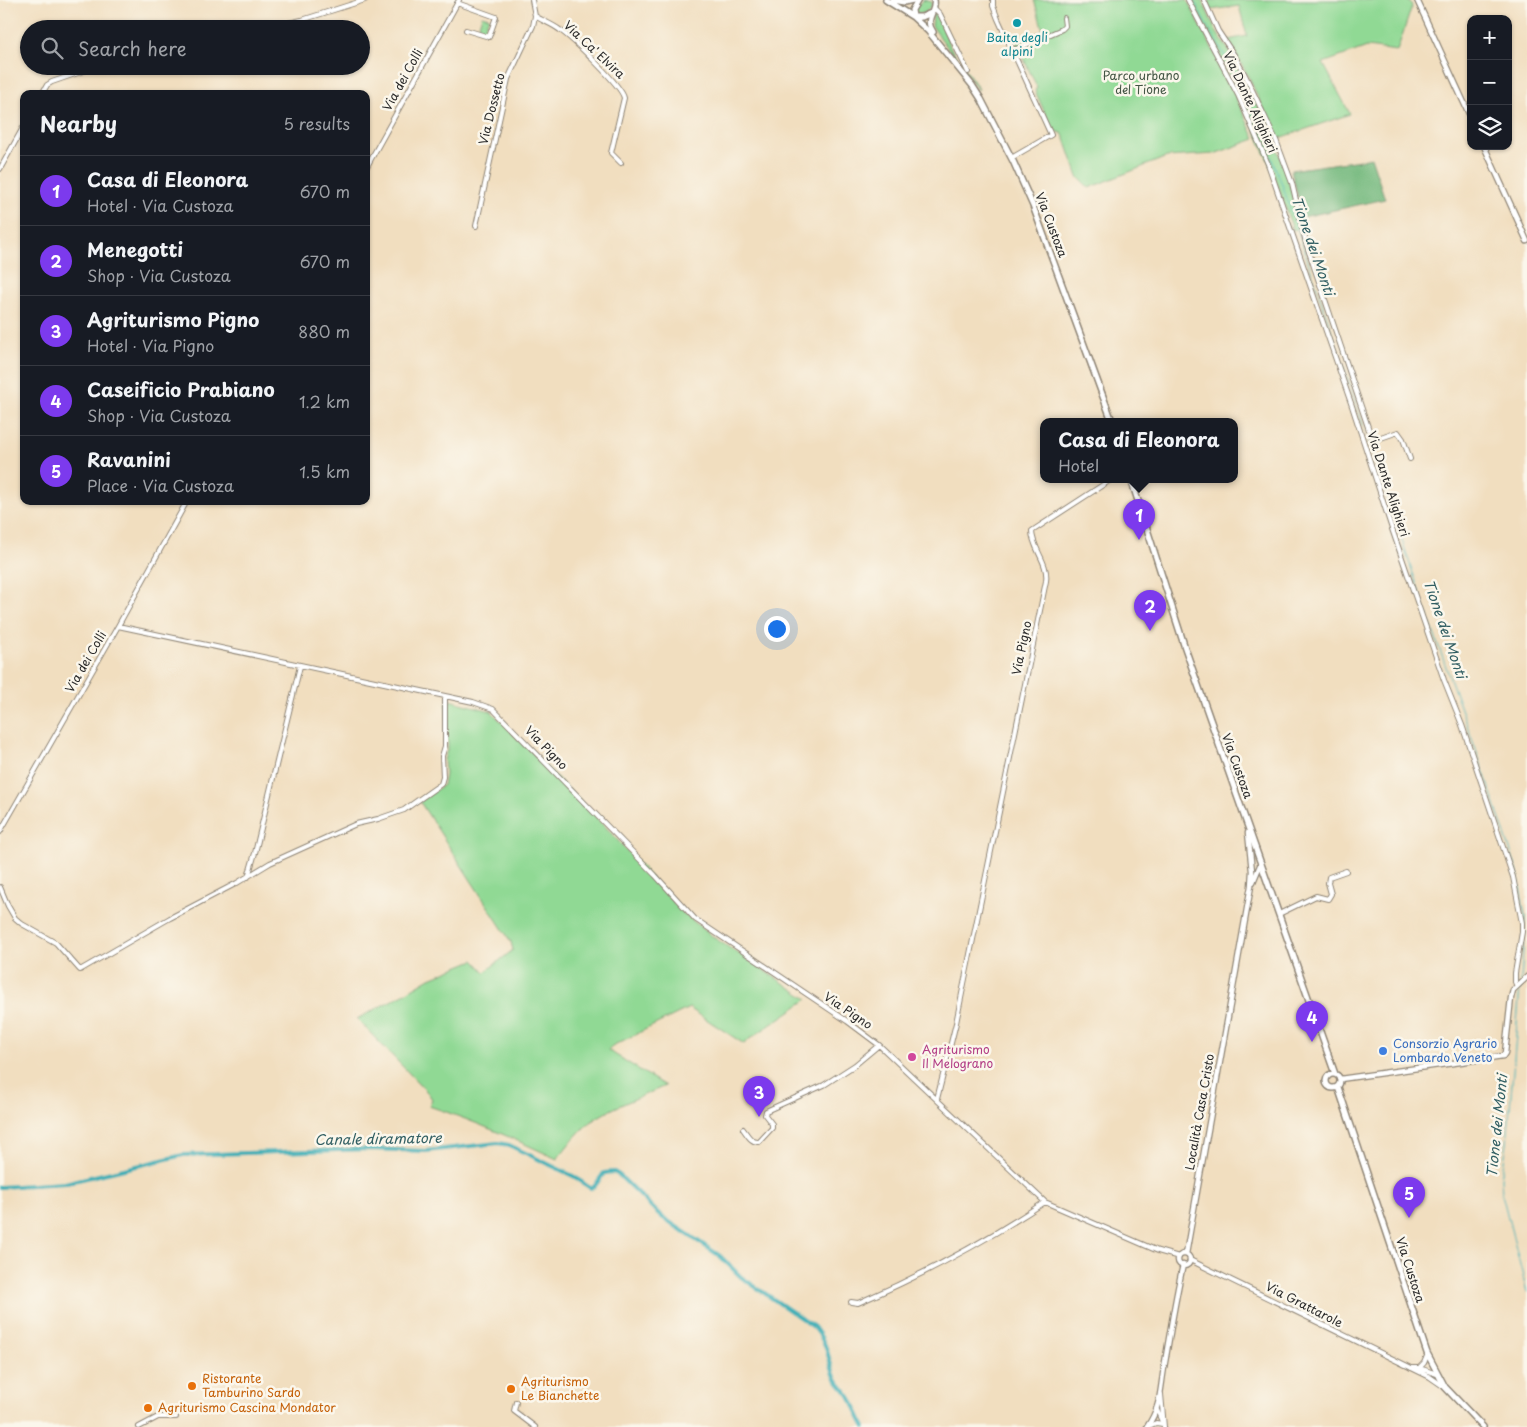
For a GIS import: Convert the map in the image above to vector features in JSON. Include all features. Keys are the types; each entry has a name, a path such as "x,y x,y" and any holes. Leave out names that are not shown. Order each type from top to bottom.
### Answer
{"main road":[{"name":"Via Custoza","path":"886,0 913,17 928,31 944,49 981,99 1024,186 1111,418"},
{"path":"892,0 904,2 913,0"},
{"path":"918,0 912,10 913,17 922,17 933,10"},
{"name":"Via Custoza","path":"934,0 929,25 944,49"},
{"name":"Via Custoza","path":"1132,483 1185,648 1262,863 1328,1058 1335,1074 1340,1079"},
{"name":"Via Custoza","path":"1328,1058 1326,1082 1344,1105"},
{"path":"1327,1076 1335,1074"},
{"path":"1329,1087 1334,1088 1338,1086 1340,1079"},
{"name":"Via Custoza","path":"1338,1086 1427,1353 1445,1387 1483,1427"}],"street":[{"path":"302,20 365,0"},
{"path":"532,0 535,16"},
{"path":"993,0 993,6 1012,51 1052,136 1013,156"},
{"name":"Via Dante Alighieri","path":"1188,0 1238,95 1268,164 1513,877 1522,923 1515,973 1515,982 1518,985"},
{"path":"1204,0 1218,31 1246,77 1276,140 1292,183 1306,243 1370,433 1375,439 1398,432 1403,438 1410,459"},
{"path":"1417,0 1467,109"},
{"name":"Via dei Colli","path":"370,161 458,1 496,17 489,37 466,30"},
{"path":"933,10 940,14 968,72"},
{"name":"Via Ca' Elvira","path":"535,16 560,30 598,65 623,94 624,98 611,153 621,163"},
{"name":"Via Dossetto","path":"476,226 508,79 533,26 535,16"},
{"path":"1012,51 1062,28 1065,26 1064,18"},
{"path":"44,90 52,82 72,75"},
{"path":"0,169 20,133"},
{"path":"1486,150 1527,241"},
{"name":"Via Pigno","path":"937,1099 956,1023 1046,581 1046,572 1033,538 1032,530 1106,483"},
{"name":"Via dei Colli","path":"0,832 185,505"},
{"name":"Via Pigno","path":"118,626 473,702 493,709 695,919 847,1021 879,1045 1044,1202 1158,1251 1179,1258"},
{"path":"248,877 256,853 300,666"},
{"path":"0,887 15,918 56,943 80,970 170,918 295,850 356,824 404,810 441,784 443,776 442,760 445,746 445,696"},
{"path":"1246,820 1250,843 1251,886"},
{"path":"1252,871 1254,865 1262,863"},
{"path":"1251,886 1262,863"},
{"path":"1279,914 1316,896 1328,899 1331,894 1328,883 1329,877 1346,871"},
{"path":"1254,880 1266,877"},
{"name":"Località Casa Cristo","path":"1186,1254 1251,886"},
{"path":"1340,1079 1503,1056 1505,1053 1513,990 1527,977"},
{"name":"Via Pigno","path":"743,1129 751,1139 759,1142 772,1128 772,1124 764,1115 766,1111 824,1085 855,1065 879,1045"},
{"path":"851,1302 858,1303 914,1278 1044,1202"},
{"path":"1181,1254 1186,1254 1190,1260 1188,1264 1184,1265 1179,1262 1181,1254"},
{"name":"Via Grattarole","path":"1190,1260 1430,1377 1445,1387"},
{"path":"1147,1427 1157,1410 1184,1265"},
{"path":"1419,1368 1427,1358 1427,1353"},
{"name":"Via Grattarole","path":"1409,1368 1419,1368 1437,1374"},
{"path":"1430,1377 1437,1374"},
{"path":"1161,1390 1164,1426"},
{"path":"516,1402 514,1411 534,1427"},
{"path":"1157,1410 1163,1415"},
{"path":"1157,1410 1164,1426"},
{"path":"139,1427 154,1418 176,1417"},
{"path":"1147,1427 1156,1423 1164,1426"}],"green space":[{"path":"924,0 932,2 931,7 925,13 915,14 915,6"},
{"name":"Parco urbano del Tione","path":"1034,0 1187,0 1224,71 1255,139 1214,154 1167,157 1089,188 1078,177 1062,133 1053,131 1035,91 1037,87 1016,43 1043,30"},
{"path":"1191,0 1202,0 1216,31 1233,57 1254,97 1282,162 1300,228 1293,230 1273,172 1241,97"},
{"path":"1207,0 1409,0 1412,6 1397,51 1367,47 1323,63 1350,114 1277,139 1250,80 1228,40 1247,36 1239,6 1211,10"},
{"path":"936,13 952,50 978,90 932,26 933,15"},
{"path":"482,15 489,17 484,30 478,28"},
{"path":"1371,157 1385,199 1303,217 1291,170"},
{"path":"449,700 491,711 604,825 683,913 716,939 808,999 744,1044 689,1008 612,1046 608,1050 665,1086 596,1118 580,1132 557,1159 526,1144 429,1106 432,1099 428,1093 357,1019 430,978 474,960 485,972 513,950 511,942 420,802 443,785 445,774 444,760 448,746 446,704"}],"waterway":[{"name":"Tione dei Monti","path":"1194,0 1204,21 1231,66 1251,108 1282,184 1424,606 1517,870 1525,917 1521,981"},
{"name":"Tione dei Monti","path":"1520,987 1507,1144 1501,1178 1502,1194 1527,1292"},
{"name":"Canale diramatore","path":"0,1187 65,1183 183,1155 369,1149 426,1151 498,1143 509,1145 575,1177 590,1188 594,1187 604,1173 614,1172 662,1217 720,1256 741,1277 814,1327 825,1345 835,1377 851,1399 865,1427"}],"place":[{"name":"Baita degli alpini","path":"1017,23"},
{"name":"Casa di Eleonora","path":"1139,540"},
{"name":"Menegotti","path":"1150,631"},
{"name":"Caseificio Prabiano","path":"1312,1042"},
{"name":"Consorzio Agrario Lombardo Veneto","path":"1383,1051"},
{"name":"Agriturismo Il Melograno","path":"912,1057"},
{"name":"Agriturismo Pigno","path":"759,1117"},
{"name":"Ravanini","path":"1409,1218"},
{"name":"Ristorante Tamburino Sardo","path":"192,1386"},
{"name":"Agriturismo Le Bianchette","path":"511,1389"},
{"name":"Agriturismo Cascina Mondator","path":"148,1408"}]}
